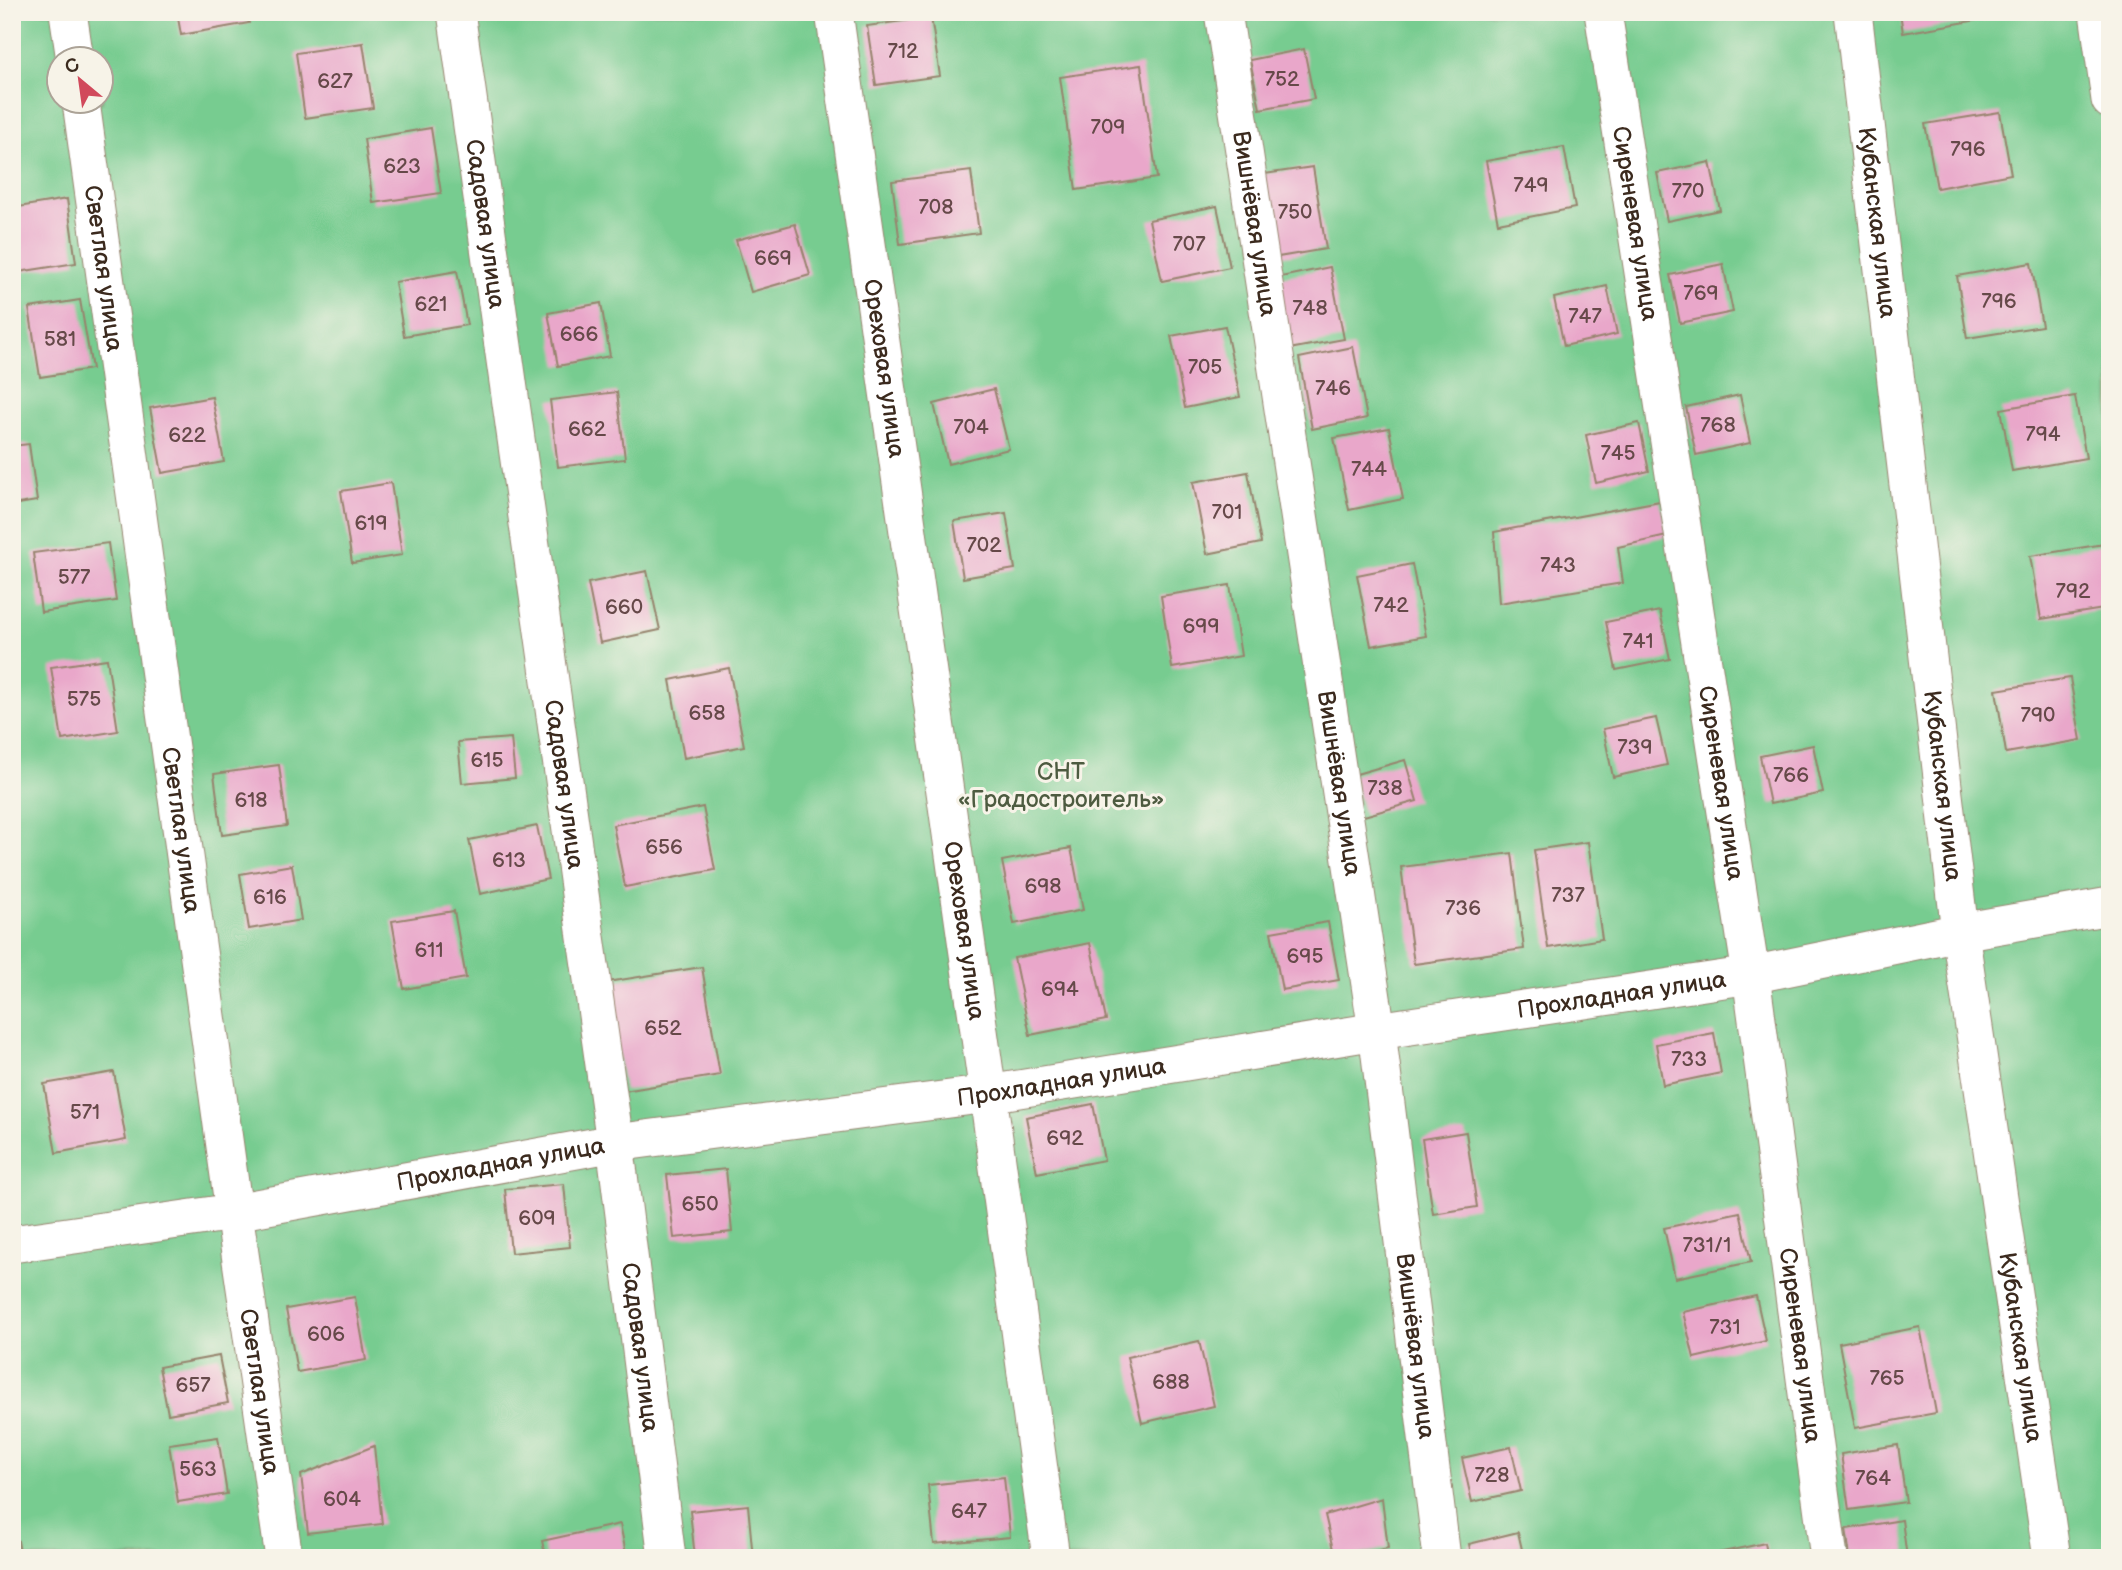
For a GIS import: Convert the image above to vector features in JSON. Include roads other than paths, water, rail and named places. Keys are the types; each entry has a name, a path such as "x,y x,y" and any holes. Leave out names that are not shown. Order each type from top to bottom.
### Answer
{"street":[{"path":"68,12 73,46"},
{"name":"Садовая улица","path":"456,12 615,1143 667,1558"},
{"name":"Ореховая улица","path":"834,12 988,1094 1051,1558"},
{"name":"Вишнёвая улица","path":"1223,12 1377,1031 1442,1558"},
{"name":"Сиреневая улица","path":"1603,12 1751,975 1829,1558"},
{"name":"Кубанская улица","path":"1853,12 1960,932 2052,1558"},
{"path":"2098,12 2110,100"},
{"name":"Светлая улица","path":"83,116 284,1558"},
{"name":"Прохладная улица","path":"12,1244 234,1212 615,1143 988,1094 1377,1031 1751,975 1960,932 2110,906"}],"park label":[{"name":"СНТ «Градостроитель»","path":"1061,785"}]}
